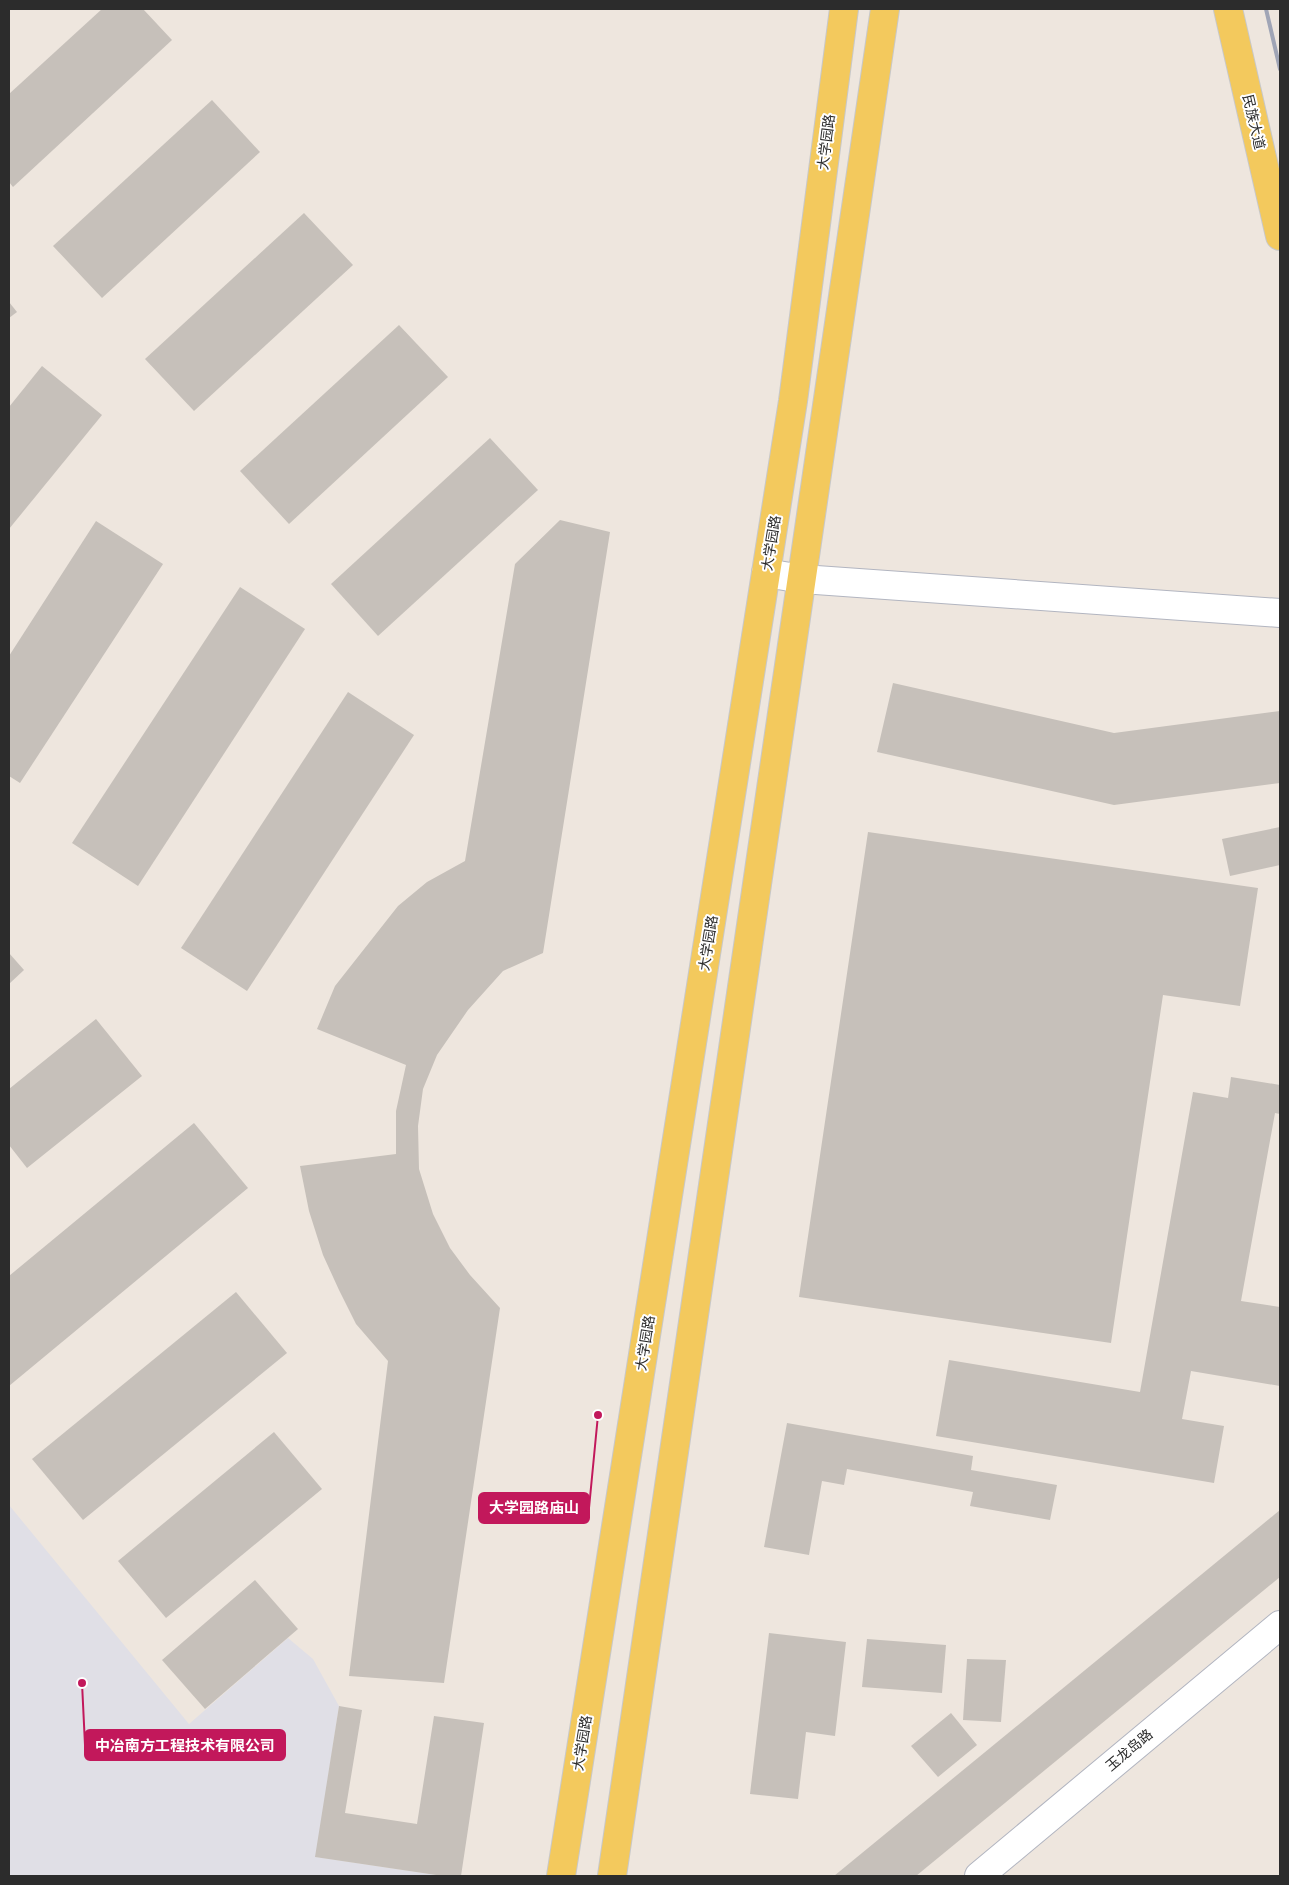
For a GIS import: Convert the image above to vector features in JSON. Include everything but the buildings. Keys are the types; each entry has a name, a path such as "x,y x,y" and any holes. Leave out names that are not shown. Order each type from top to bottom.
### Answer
{"main road":[{"name":"大学园路","path":"561,1876 793,401 844,9"},
{"path":"612,1876 885,9"},
{"name":"民族大道","path":"1228,9 1280,236"}],"street":[{"path":"766,573 802,579 1280,613"},
{"name":"玉龙岛路","path":"979,1876 1280,1625"}],"shaded area":[{"path":"9,1505 189,1724 288,1638 313,1659 339,1706 316,1857 443,1876 9,1876"}],"railway":[{"path":"1266,9 1280,69"}],"place":[{"name":"大学园路庙山","path":"598,1415"},
{"name":"中冶南方工程技术有限公司","path":"82,1683"}]}
